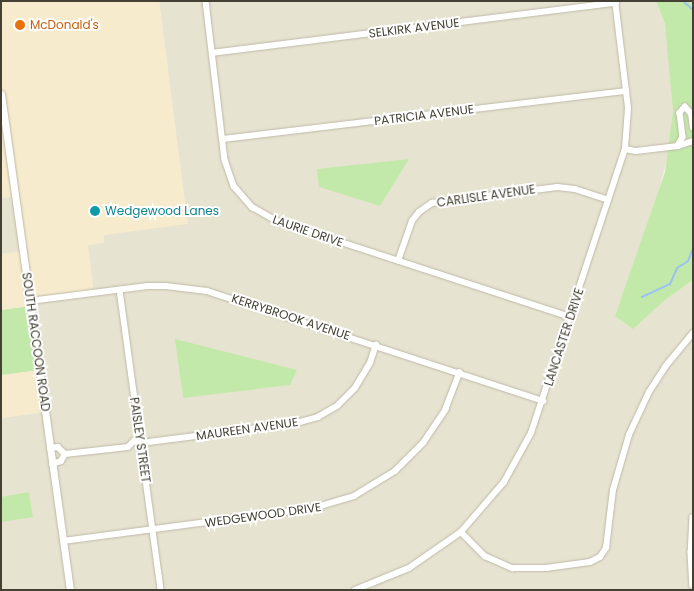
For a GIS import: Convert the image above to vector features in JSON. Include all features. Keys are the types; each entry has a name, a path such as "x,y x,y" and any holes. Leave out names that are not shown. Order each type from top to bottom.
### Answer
{"street":[{"name":"LAURIE DRIVE","path":"206,1 223,139 232,180 242,197 260,213 277,221 570,317"},
{"name":"SELKIRK AVENUE","path":"212,53 616,2"},
{"name":"LANCASTER DRIVE","path":"355,590 409,568 461,532 493,497 512,471 531,433 625,149 628,122 616,2"},
{"name":"PATRICIA AVENUE","path":"223,139 626,91"},
{"name":"SOUTH RACCOON ROAD","path":"1,94 70,590"},
{"path":"678,146 682,137 680,113 685,107 691,114 693,128"},
{"path":"625,149 636,151 678,146 693,141"},
{"name":"CARLISLE AVENUE","path":"398,261 414,217 432,203 557,187 575,189 608,200"},
{"name":"KERRYBROOK AVENUE","path":"30,301 166,286 207,291 460,372 543,401"},
{"name":"PAISLEY STREET","path":"120,290 161,590"},
{"path":"461,532 485,556 512,568 529,570 563,566 590,562 600,557 606,548 614,484 629,435 649,392 665,367 693,333"},
{"name":"MAUREEN AVENUE","path":"66,454 128,447 134,441 141,443 297,423 318,416 337,406 355,388 364,377 376,346"},
{"name":"WEDGEWOOD DRIVE","path":"64,541 314,508 343,500 365,491 396,471 423,443 444,410 460,372"},
{"path":"50,448 58,447 66,454 61,461 52,464"},
{"path":"693,517 691,552 693,585"}],"shaded area":[{"path":"1,1 159,1 188,224 104,235 104,243 88,245 94,293 30,301 31,306 1,310 1,254 23,251 15,196 1,198"},
{"path":"159,1 656,1 665,24 672,84 673,111 669,152 653,211 615,316 665,300 693,280 693,590 1,590 1,418 45,412 30,301 88,245 103,235 168,69"},
{"path":"15,196 23,251 1,254 1,198"},
{"path":"39,370 45,412 1,418 1,375"}],"green space":[{"path":"656,1 693,1 693,280 665,300 633,329 615,316 665,172 673,111 665,24"},
{"path":"409,159 380,206 319,187 317,169"},
{"path":"31,306 39,370 1,375 1,310"},
{"path":"175,339 297,370 290,385 183,398"},
{"path":"29,492 33,517 1,522 1,497"}],"waterway":[{"path":"683,1 693,10"},
{"path":"642,297 670,284 677,268 688,261 693,248"}],"place":[{"name":"McDonald's","path":"20,25"},
{"name":"Wedgewood Lanes","path":"95,211"}]}
